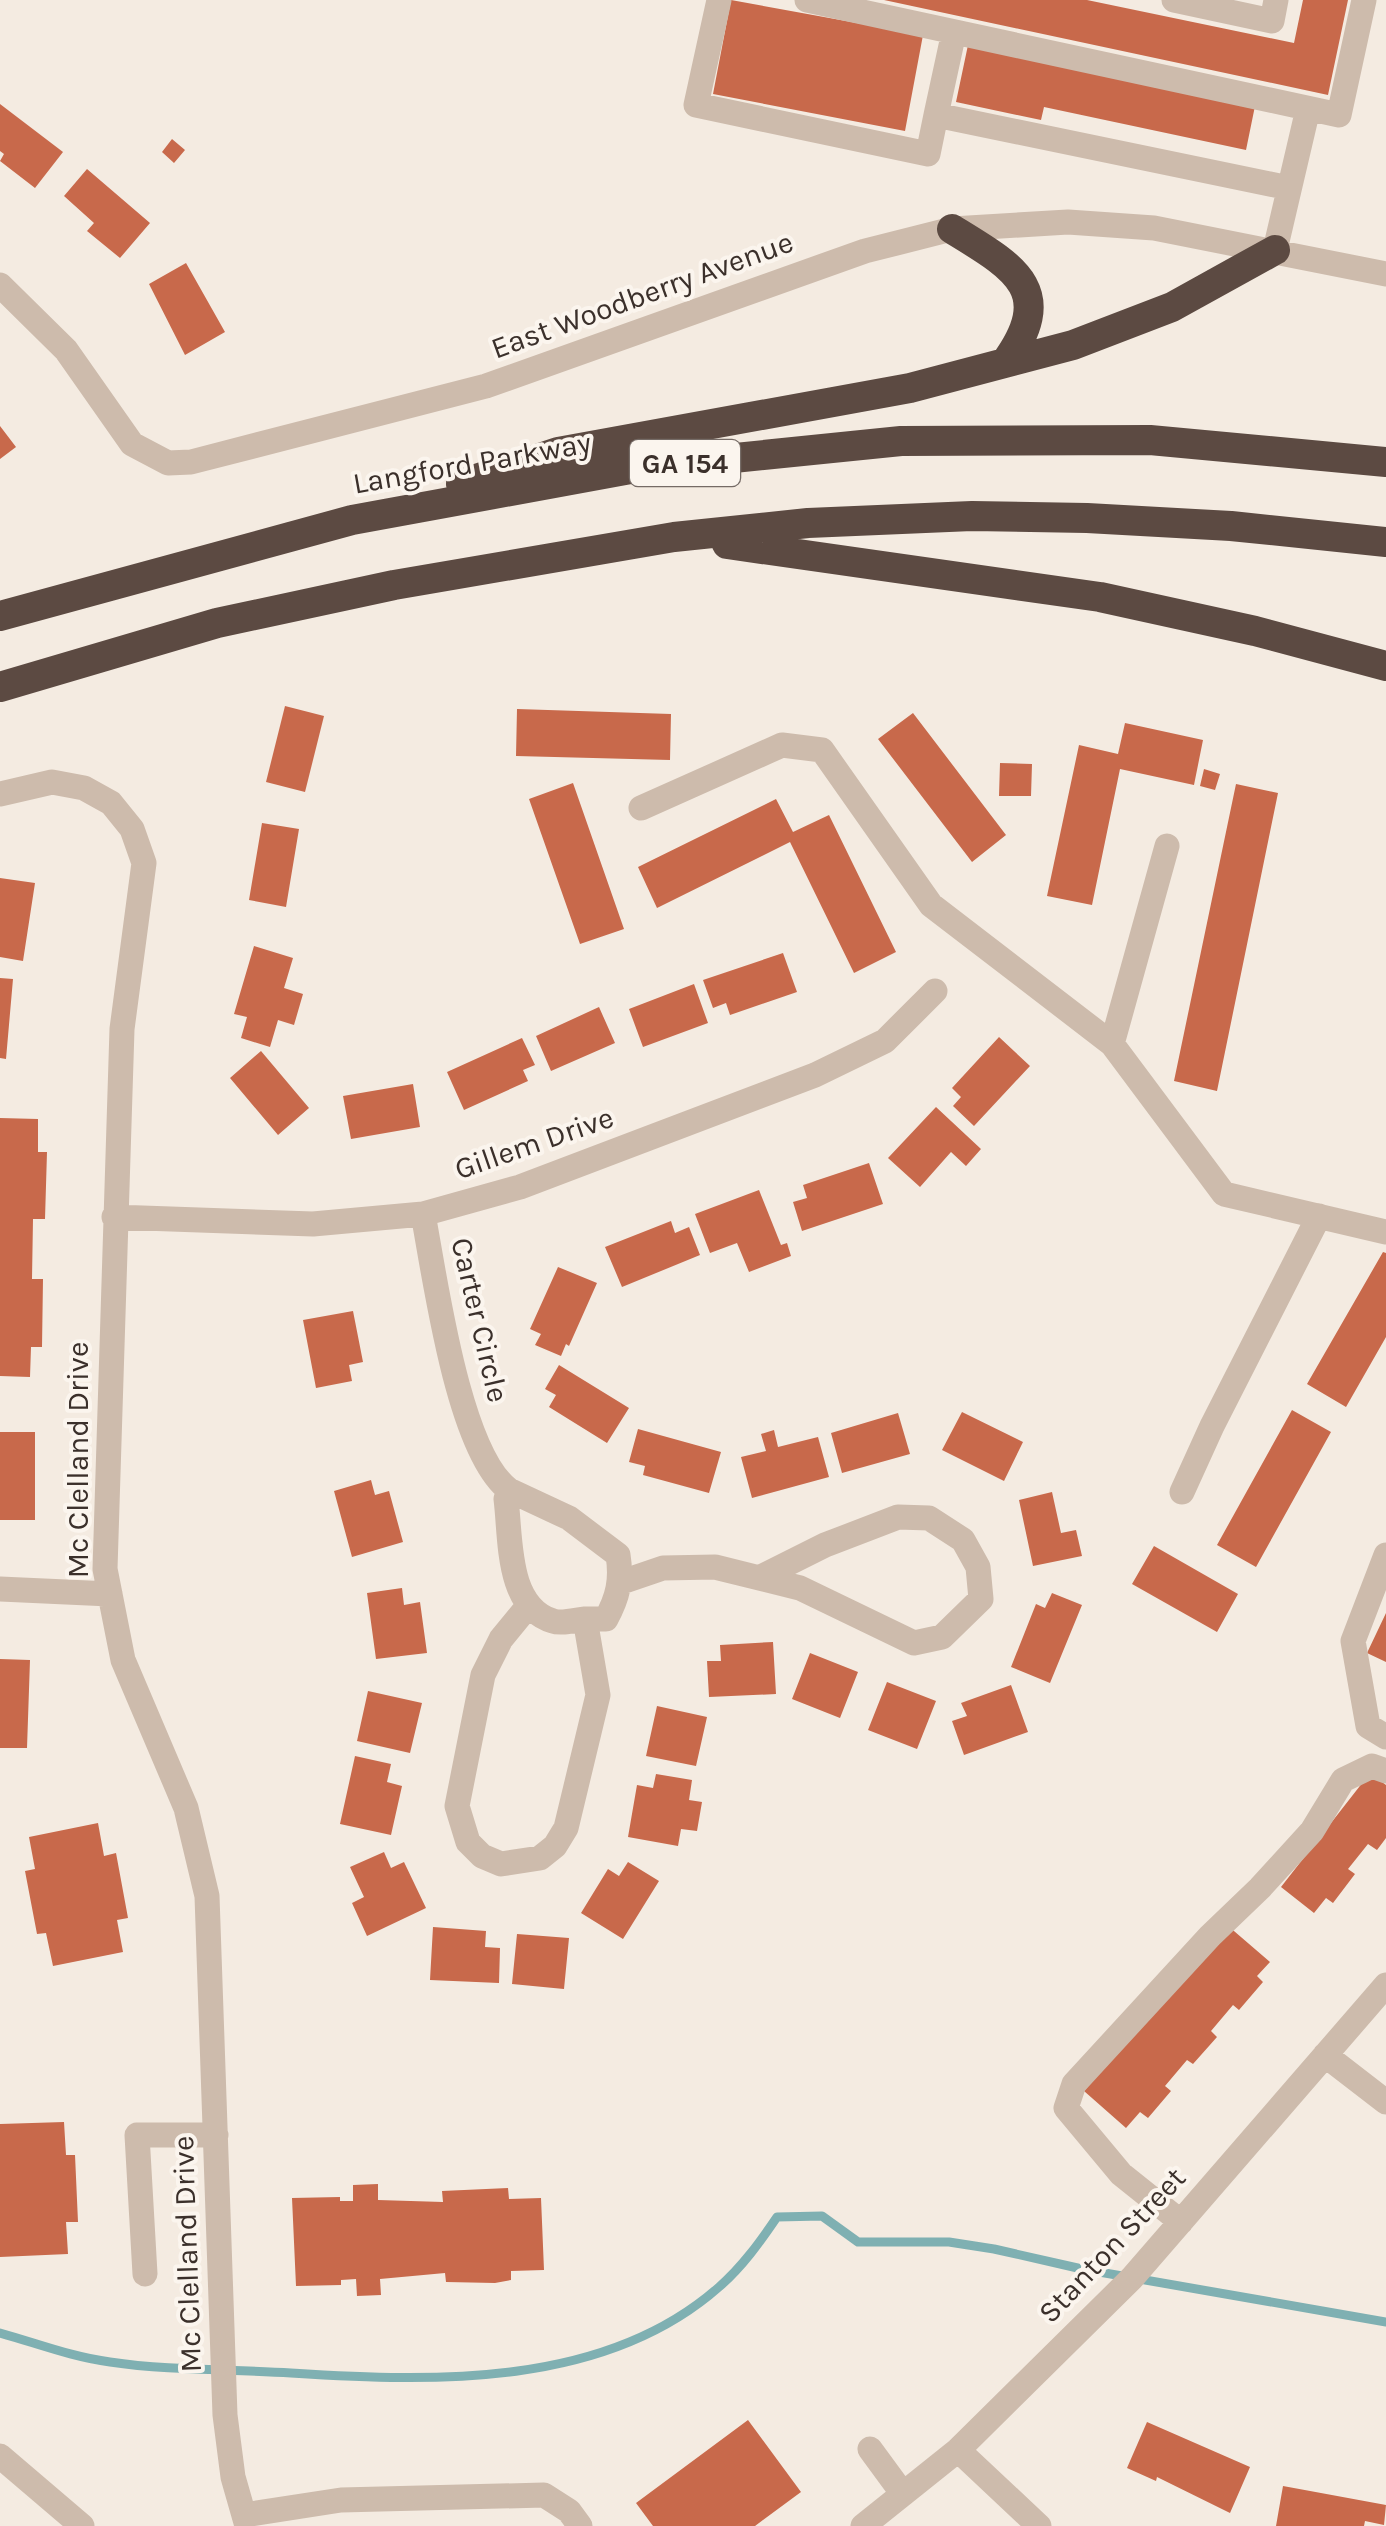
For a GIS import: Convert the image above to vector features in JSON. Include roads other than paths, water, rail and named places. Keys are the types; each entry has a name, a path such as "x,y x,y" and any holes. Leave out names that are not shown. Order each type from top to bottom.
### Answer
{"highway":[{"path":"952,228 1005,264 1025,285 1030,306 1026,328 1005,363"},
{"path":"352,520 558,452 910,388 1072,345 1172,307 1275,250"},
{"name":"Langford Parkway","path":"0,616 352,520 636,468 901,441 1150,440 1386,462"},
{"name":"GA 154","path":"0,687 217,623 394,585 674,537 808,523 972,516 1231,526 1386,542"},
{"path":"674,537 1100,597 1256,631 1386,666"}],"street":[{"path":"719,0 696,105 928,154 954,32"},
{"path":"806,0 1340,115 1364,0"},
{"path":"1174,0 1272,21 1276,0"},
{"path":"1275,250 1308,108"},
{"path":"936,115 1289,188"},
{"name":"East Woodberry Avenue","path":"0,285 66,350 132,444 168,463 486,386 865,250 952,228 1085,223 1154,228 1386,274"},
{"path":"642,808 782,745 822,750 932,905 1112,1044 1224,1194 1386,1232"},
{"name":"Mc Clelland Drive","path":"0,794 52,782 84,788 111,804 132,829 144,863 122,1029 105,1569 124,1660 186,1808 207,1896 226,2415 233,2477 246,2521"},
{"path":"1112,1044 1167,846"},
{"name":"Gillem Drive","path":"114,1217 314,1224 423,1214 520,1187 815,1074 884,1041 935,991"},
{"name":"Carter Circle","path":"423,1214 459,1396 479,1447 508,1490"},
{"path":"1182,1492 1319,1216"},
{"path":"508,1490 569,1518 618,1556 616,1600 606,1618 554,1622 528,1606 517,1583 508,1490"},
{"path":"619,1583 662,1568 714,1567 759,1578 800,1588 914,1643 942,1637 981,1599 978,1567 963,1540 929,1518 898,1517 825,1545 759,1578"},
{"path":"1386,1555 1352,1641 1368,1726 1386,1737"},
{"path":"0,1588 110,1594"},
{"path":"528,1606 500,1639 483,1675 457,1806 468,1842 482,1856 501,1864 540,1858 556,1846 566,1828 598,1695 585,1619"},
{"path":"1181,2222 1121,2174 1066,2108 1074,2084 1312,1831 1344,1780 1372,1766 1386,1771"},
{"name":"Stanton Street","path":"863,2526 958,2450 1132,2278 1386,1985"},
{"path":"1325,2055 1386,2102"},
{"path":"145,2274 137,2135 216,2135"},
{"path":"870,2450 903,2494"},
{"path":"958,2450 1039,2526"},
{"path":"0,2456 82,2526"},
{"path":"246,2521 341,2500 544,2495 569,2511 580,2526"}],"waterway":[{"path":"0,2333 82,2357 155,2367 402,2378 516,2371 571,2361 624,2344 674,2320 719,2287 777,2217 822,2216 858,2242 949,2242 1386,2322"}]}
